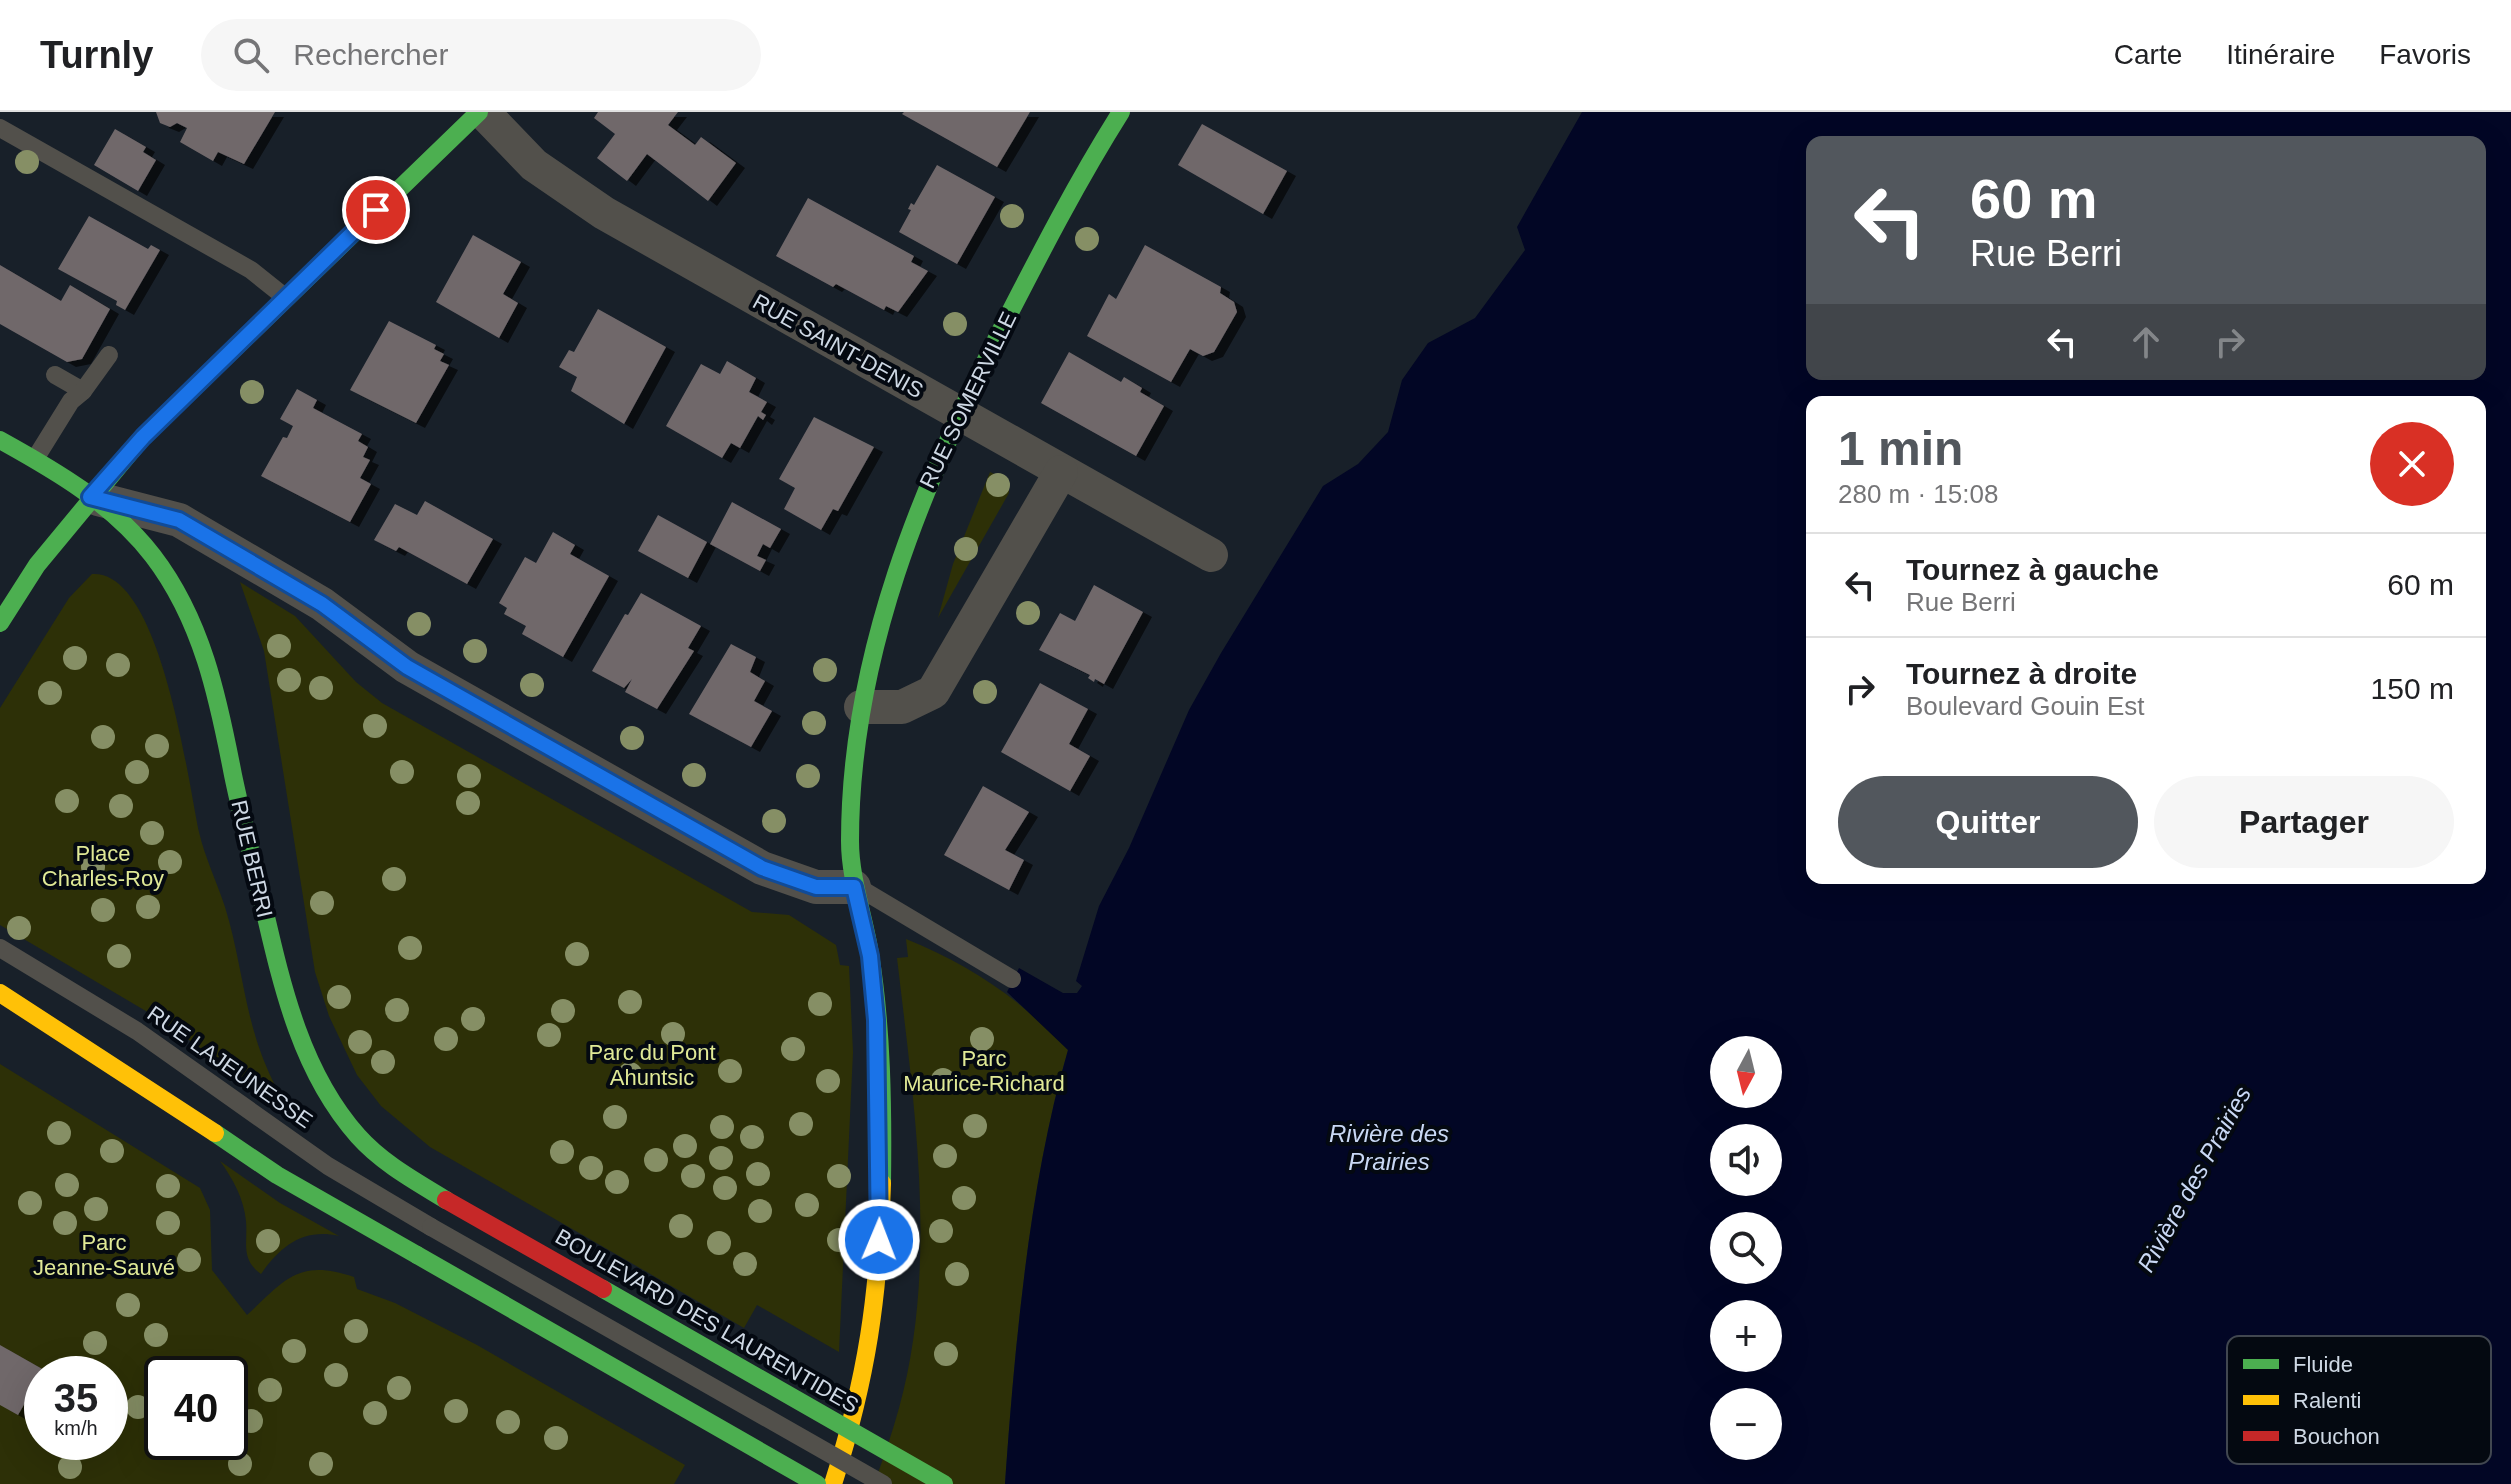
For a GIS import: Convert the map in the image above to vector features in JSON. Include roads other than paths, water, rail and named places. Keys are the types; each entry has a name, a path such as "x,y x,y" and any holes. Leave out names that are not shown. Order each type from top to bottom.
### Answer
{"main road":[{"path":"0,608 20,588 90,497 143,437 481,112"},
{"name":"RUE SOMERVILLE","path":"833,1484 862,1388 874,1307 879,1240 876,1020 870,956 854,887 850,806 861,707 881,616 903,544 958,414 1076,186 1121,112"},
{"name":"RUE BERRI","path":"0,440 35,459 127,526 152,554 188,611 220,697 241,810 283,995 304,1051 332,1102 359,1137 396,1168 446,1200"},
{"path":"0,623 20,588"},
{"path":"5,1001 306,1193 817,1484"},
{"name":"BOULEVARD DES LAURENTIDES","path":"446,1200 944,1484"}],"street":[{"name":"RUE SAINT-DENIS","path":"481,112 514,148 577,196 1211,555"},
{"path":"861,707 902,707 933,692 1061,472"},
{"name":"RUE BERRI","path":"90,497 179,520 322,604 407,667 762,868 816,887 854,887"}],"lane":[{"path":"0,128 251,270 286,298"},
{"path":"35,459 71,401 83,391 109,355"},
{"path":"55,375 83,391"},
{"path":"854,887 870,892 903,916 1012,979"},
{"name":"RUE LAJEUNESSE","path":"0,948 137,1031 328,1166 883,1484"}],"water":[{"name":"Rivière des Prairies","path":"1582,112 2511,112 2511,1484 1005,1484 1019,1320 1034,1209 1043,1155 1068,1050 1007,992 1019,968 1063,993 1077,993 1082,986 1076,981 1099,906 1129,848 1189,710 1221,653 1323,486 1358,464 1388,432 1402,380 1428,343 1475,318 1525,250 1517,227"}],"park label":[{"name":"Place Charles-Roy","path":"103,866"},
{"name":"Parc du Pont Ahuntsic","path":"652,1064"},
{"name":"Parc Maurice-Richard","path":"984,1070"},
{"name":"Parc Jeanne-Sauvé","path":"104,1254"}]}
